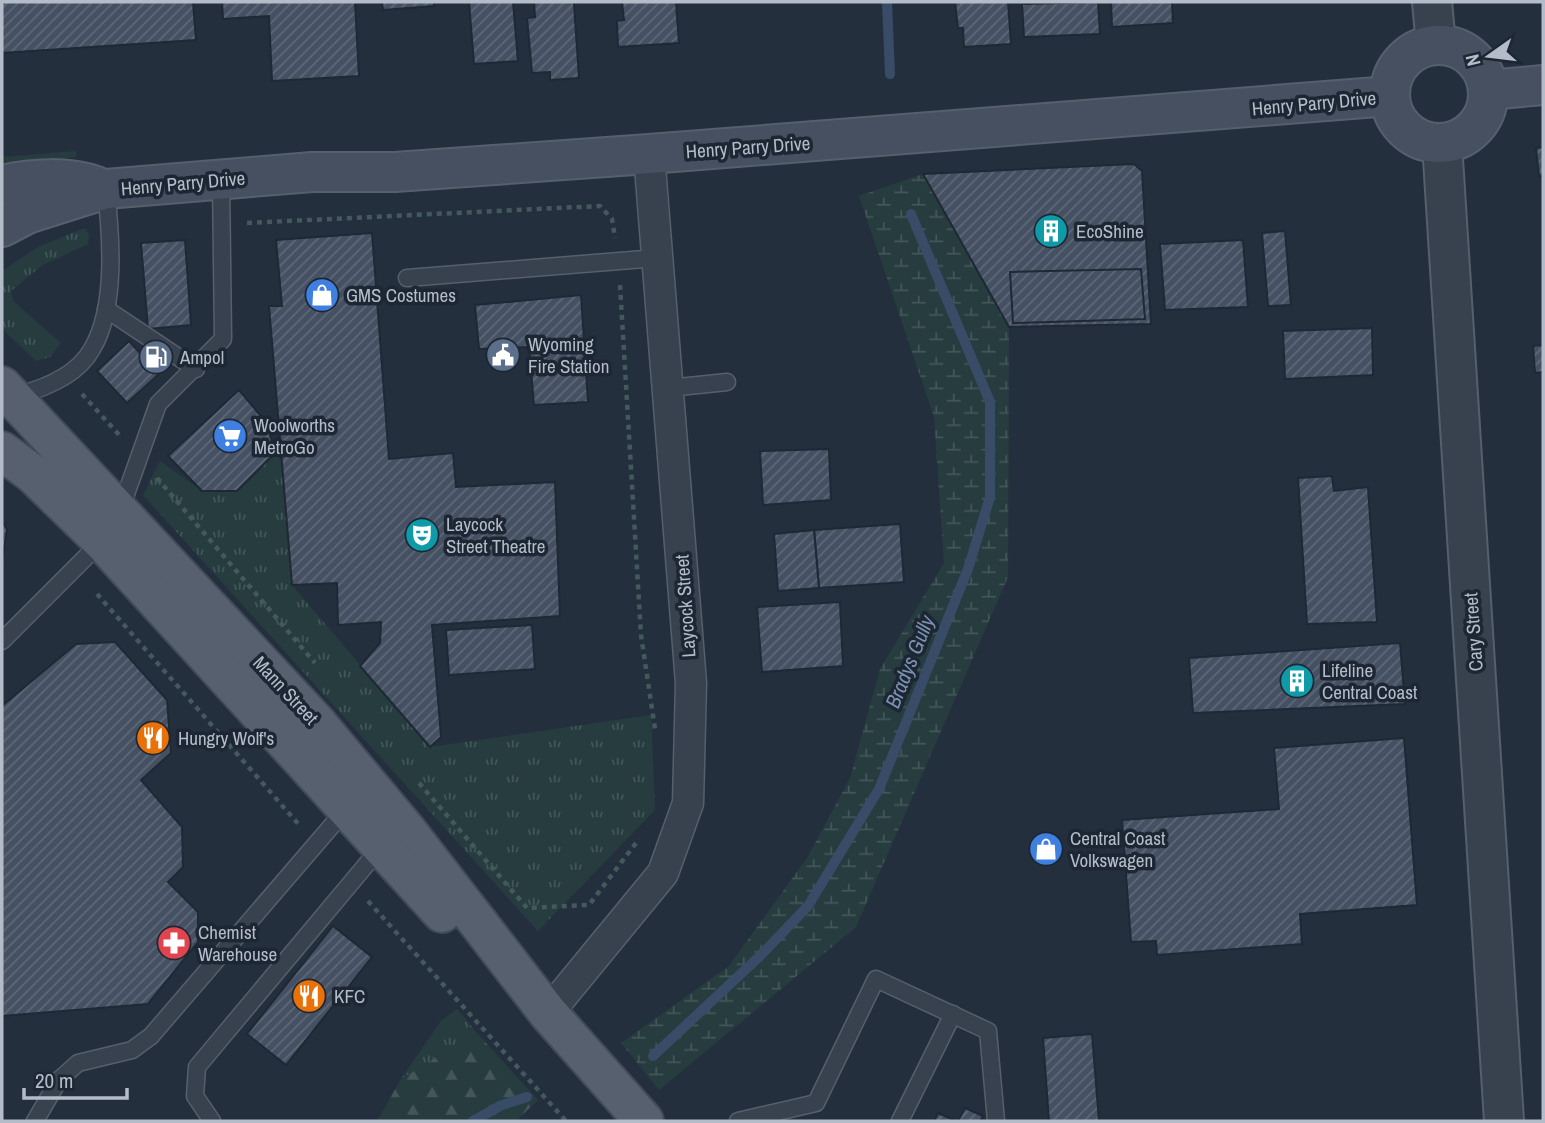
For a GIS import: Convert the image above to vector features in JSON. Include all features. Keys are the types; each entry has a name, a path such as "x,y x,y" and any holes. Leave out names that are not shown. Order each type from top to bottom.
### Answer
{"main road":[{"path":"1436,45 1465,52 1480,68 1488,90 1487,105 1481,120 1471,132 1443,143 1413,135 1393,111 1390,96 1392,81 1403,61 1421,48 1436,45"},
{"path":"1488,90 1543,85"},
{"name":"Henry Parry Drive","path":"2,227 27,214 106,189 649,155 1390,96"},
{"name":"Henry Parry Drive","path":"2,185 32,180 56,180 87,182 106,189"},
{"name":"Mann Street","path":"7,392 111,526 347,808 464,937 548,1013"},
{"name":"Mann Street","path":"2,451 17,471 111,526 316,722 408,832 548,1013 645,1121"}],"street":[{"path":"1432,2 1436,45"},
{"name":"Cary Street","path":"1443,143 1504,1121"},
{"name":"Laycock Street","path":"548,1013 663,873 688,803 691,683 649,155"}],"lane":[{"path":"2,641 111,526 140,458 158,404 196,369 223,339 221,180"},
{"path":"7,392 43,388 65,375 92,350 106,309 112,242 106,189"},
{"path":"407,278 657,258"},
{"path":"106,309 196,369"},
{"path":"668,388 727,382"},
{"path":"35,1121 59,1080 78,1063 132,1050 150,1036 347,808"},
{"path":"212,1121 195,1096 197,1067 381,847"},
{"path":"738,1121 816,1103 876,979 988,1031 996,1121"},
{"path":"900,1121 953,1014"}],"path":[{"path":"221,225 600,206 612,219 618,261 640,635 657,742"},
{"path":"65,375 140,458 319,668"},
{"path":"414,777 527,908 589,905 646,830"}],"green space":[{"path":"76,151 76,157 2,165 2,157"},
{"path":"923,174 1009,327 1008,577 856,927 659,1090 621,1043 729,966 807,858 850,778 880,669 944,563 934,417 859,196"},
{"path":"85,228 89,235 88,244 41,266 11,291 13,301 61,343 50,357 36,361 2,329 2,271 38,247"},
{"path":"281,447 292,585 430,747 651,715 655,810 538,931 143,495 160,461 202,491 236,491"},
{"path":"457,1009 477,1033 401,1079 441,1021"},
{"path":"477,1033 538,1100 516,1121 377,1121 401,1079"}],"building":[{"path":"2,2 193,2 196,40 2,53"},
{"path":"222,2 355,2 359,76 272,81 269,16 223,19"},
{"path":"382,2 434,2 434,6 383,10"},
{"path":"469,2 513,2 518,61 474,64"},
{"path":"534,2 579,2 574,4 579,78 550,80 550,72 532,73 527,18 535,17"},
{"path":"622,2 676,2 679,43 618,47 617,21 624,20"},
{"path":"955,2 1008,2 1011,44 964,47 963,28 958,28"},
{"path":"1098,2 1100,34 1024,37 1022,4"},
{"path":"1111,2 1172,2 1173,23 1112,27"},
{"path":"1543,147 1543,175 1539,176 1536,148"},
{"name":"EcoShine","path":"1134,164 1142,171 1151,324 1009,327 923,174"},
{"path":"1285,231 1291,305 1268,306 1262,233"},
{"name":"Laycock Street Theatre","path":"372,233 389,459 453,453 456,487 555,482 560,616 432,625 441,737 430,747 360,666 380,643 381,622 338,625 337,583 292,585 269,306 282,306 276,240"},
{"path":"185,240 191,325 148,329 141,243"},
{"path":"1243,240 1248,307 1165,310 1160,244"},
{"path":"1141,269 1145,319 1013,323 1010,272"},
{"path":"581,295 588,402 534,405 529,347 479,349 475,305"},
{"path":"1372,328 1373,375 1285,379 1283,331"},
{"path":"129,341 159,374 127,403 97,371"},
{"path":"1543,345 1543,372 1535,373 1533,346"},
{"name":"Woolworths MetroGo","path":"239,390 265,421 276,452 237,491 202,491 168,456"},
{"path":"829,449 831,500 763,505 760,451"},
{"path":"1332,476 1334,491 1368,487 1377,622 1307,624 1298,478"},
{"path":"2,521 7,529 2,563"},
{"path":"900,524 904,582 819,588 814,530"},
{"path":"814,530 819,588 778,591 774,534"},
{"path":"840,602 843,666 762,672 757,607"},
{"path":"532,625 535,669 449,675 446,630"},
{"path":"115,642 167,700 171,753 141,780 182,827 183,867 168,882 198,912 198,942 148,1004 2,1016 2,706 76,644"},
{"name":"Lifeline Central Coast","path":"1400,643 1405,704 1193,713 1189,658"},
{"path":"1404,738 1417,905 1300,914 1302,944 1157,955 1156,941 1131,942 1122,820 1279,809 1274,748"},
{"name":"KFC","path":"333,926 372,957 286,1065 247,1034"},
{"path":"1092,1034 1099,1121 1049,1121 1043,1038"},
{"path":"965,1108 983,1116 980,1121 958,1121"},
{"path":"938,1113 956,1121 934,1121"}],"waterway":[{"name":"Bradys Gully","path":"887,2 890,74"},
{"name":"Bradys Gully","path":"653,1056 760,956 808,906 879,789 968,569 990,497 990,402 911,214"},
{"name":"Bradys Gully","path":"473,1121 502,1105 527,1097"}],"place":[{"name":"EcoShine","path":"1051,231"},
{"name":"GMS Costumes","path":"322,295"},
{"name":"Wyoming Fire Station","path":"503,355"},
{"name":"Ampol","path":"156,357"},
{"name":"Woolworths MetroGo","path":"230,436"},
{"name":"Laycock Street Theatre","path":"422,535"},
{"name":"Lifeline Central Coast","path":"1297,681"},
{"name":"Hungry Wolf's","path":"153,738"},
{"name":"Central Coast Volkswagen","path":"1046,849"},
{"name":"Chemist Warehouse","path":"174,943"},
{"name":"KFC","path":"309,996"}]}
